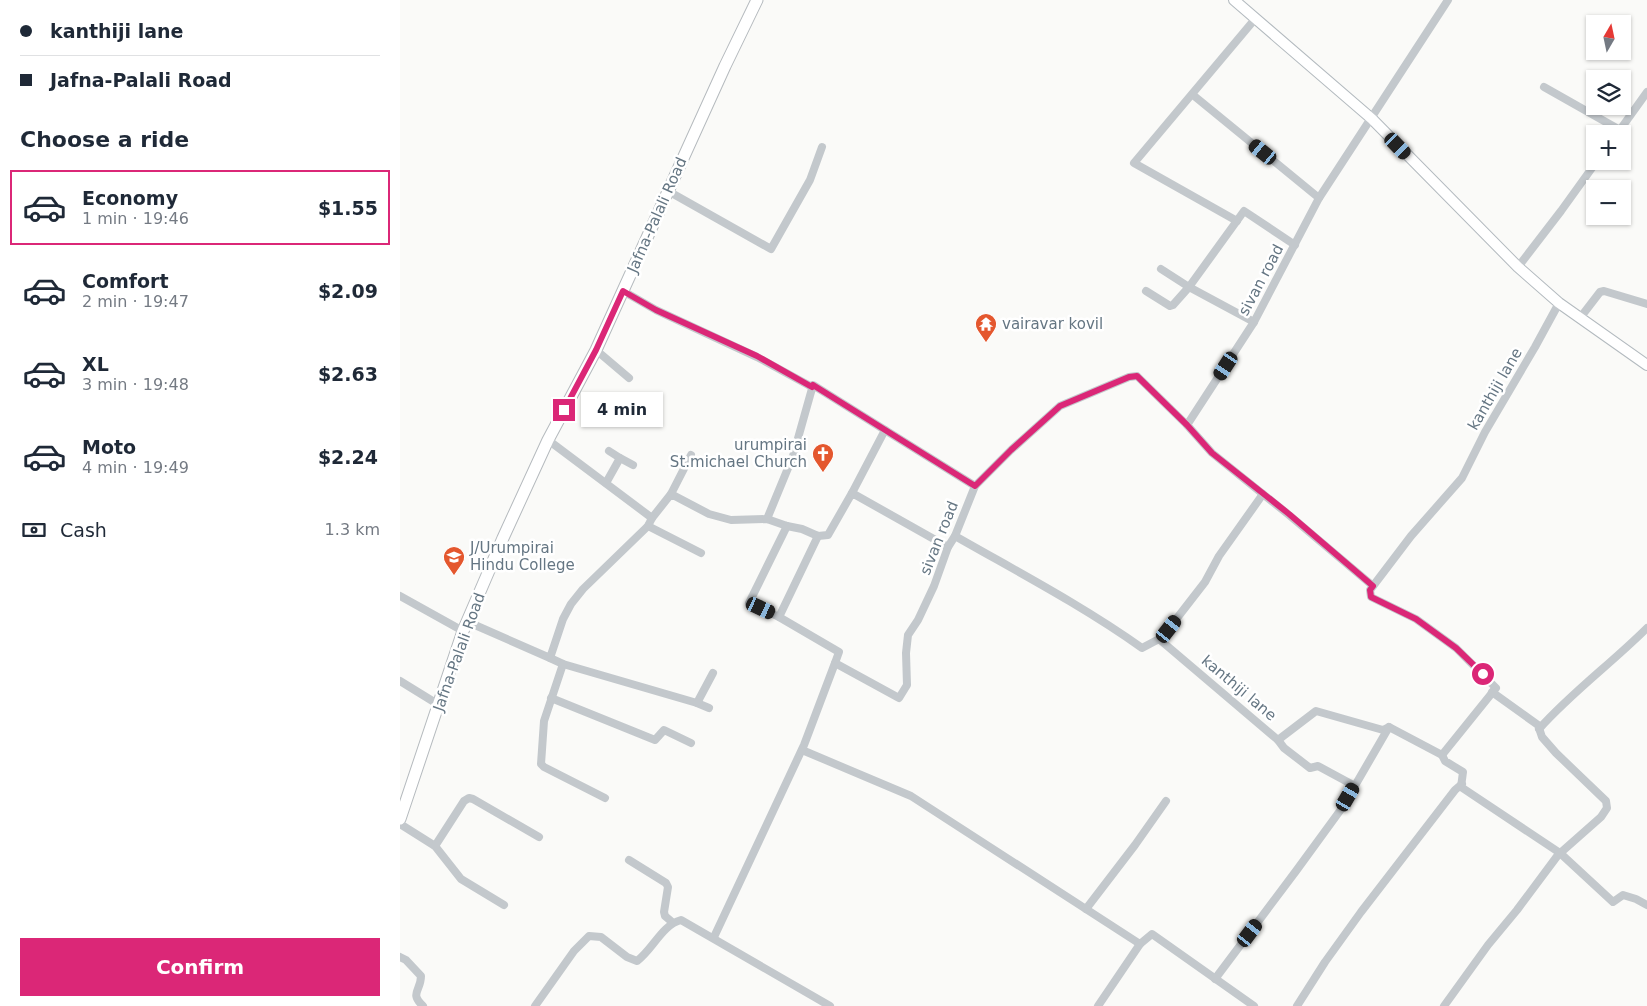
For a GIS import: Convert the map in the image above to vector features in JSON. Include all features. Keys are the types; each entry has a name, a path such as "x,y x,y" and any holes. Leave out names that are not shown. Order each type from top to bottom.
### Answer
{"main road":[{"name":"Jafna-Palali Road","path":"400,820 404,793 439,705 466,627 503,538 548,440 596,350 725,66 758,0"}],"street":[{"path":"1234,0 1372,118 1518,267 1559,303 1647,364"},
{"name":"sivan road","path":"834,663 899,698 907,685 906,653 908,635 918,620 934,586 948,547 955,536 975,486 1011,450 1060,406 1129,377 1137,376 1187,425 1254,322 1319,198 1448,0"},
{"path":"1237,221 1134,163 1256,18"},
{"path":"1544,87 1606,125"},
{"path":"1623,125 1647,92"},
{"path":"1193,95 1319,198"},
{"path":"668,191 771,249 810,180 822,147"},
{"path":"1518,267 1591,170"},
{"path":"1146,291 1170,306 1173,305 1189,287 1244,211 1295,245"},
{"path":"1161,269 1189,287 1254,322"},
{"path":"623,291 656,310 757,356 812,387 813,385 975,486"},
{"path":"1580,318 1600,292 1604,291 1647,304"},
{"name":"kanthiji lane","path":"1373,586 1411,536 1462,478 1485,432 1559,303"},
{"path":"596,350 629,378"},
{"path":"767,518 793,456 812,387"},
{"path":"1187,425 1212,453 1373,586 1370,590 1371,597 1416,619 1456,648 1496,688 1442,755"},
{"path":"670,494 709,514 731,520 767,518 818,536 828,535 885,430"},
{"path":"548,440 606,483 650,522 702,553"},
{"path":"609,451 633,465"},
{"path":"550,658 570,604 650,522 670,494 691,455"},
{"path":"606,483 620,458"},
{"path":"852,493 948,547"},
{"path":"955,536 1068,601 1142,648 1159,638 1160,640 1205,582 1219,556 1263,494"},
{"path":"714,937 802,750 839,652 779,617 750,603 787,526"},
{"path":"779,617 818,536"},
{"path":"400,596 466,627 563,664 698,703 709,708"},
{"path":"1539,729 1558,708 1646,630"},
{"name":"kanthiji lane","path":"1160,640 1278,740 1316,711 1383,730 1389,727 1442,755 1445,760 1463,772 1462,784"},
{"path":"563,664 544,721 541,764 605,798"},
{"path":"698,703 713,673"},
{"path":"400,681 439,705"},
{"path":"1444,1006 1488,945 1560,853 1601,817 1607,808 1606,801 1542,737 1538,726 1492,692"},
{"path":"551,698 655,740 664,730 691,743"},
{"path":"1215,979 1342,808 1389,727"},
{"path":"1278,740 1284,748 1310,768 1318,766 1355,786"},
{"path":"802,750 911,796 1140,944"},
{"path":"1296,1006 1381,884 1455,790 1462,784 1461,787 1560,853 1613,902 1623,895 1647,905"},
{"path":"435,846 464,801 468,798 474,799 538,837"},
{"path":"1086,909 1135,845 1166,800"},
{"path":"400,824 435,846 461,879 504,905"},
{"path":"629,860 666,883 668,887 664,912 665,916 672,922"},
{"path":"535,1006 574,951 589,936 601,937 637,962 644,957 672,922 681,920 714,937 830,1006"},
{"path":"1098,1006 1140,944 1152,934 1254,1006"},
{"path":"400,957 406,960 421,976 421,983 416,992 417,1000 423,1006"}],"place":[{"name":"vairavar kovil","path":"986,343"},
{"name":"urumpirai St.michael Church","path":"823,473"},
{"name":"J/Urumpirai Hindu College","path":"454,576"}],"route":[{"path":"564,410 596,350 623,291 656,310 757,356 812,387 813,385 975,486 1011,450 1060,406 1129,377 1137,376 1187,425 1212,453 1289,514 1373,586 1370,590 1371,597 1416,619 1456,648 1483,674"}]}
